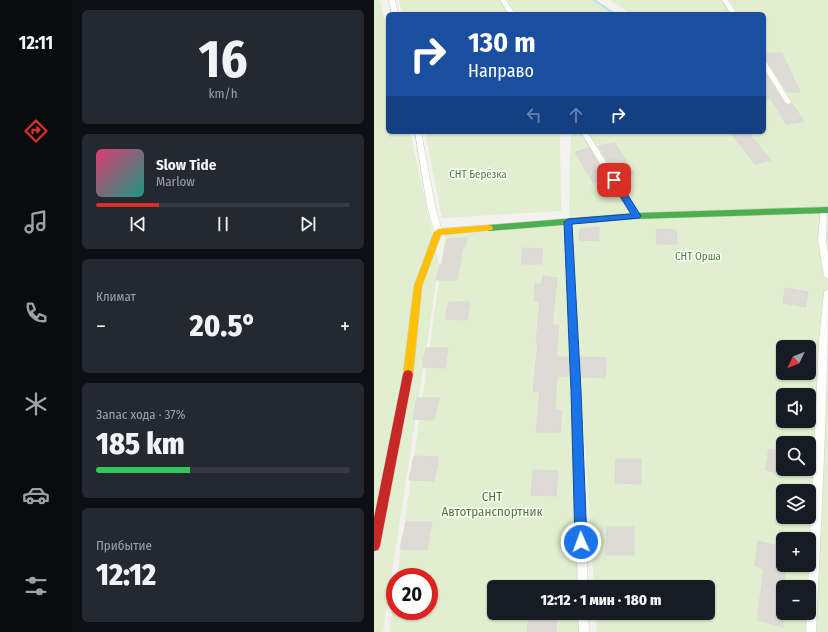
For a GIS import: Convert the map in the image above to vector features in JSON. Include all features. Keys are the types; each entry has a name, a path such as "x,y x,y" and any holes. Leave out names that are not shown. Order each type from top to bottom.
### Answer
{"street":[{"path":"374,546 408,373 418,286 438,232 636,216 825,210"}],"lane":[{"path":"392,0 395,12"},
{"path":"503,0 511,12"},
{"path":"725,0 733,12"},
{"path":"766,66 788,102"},
{"path":"418,134 431,205 438,232"},
{"path":"585,134 636,216"},
{"path":"825,210 822,240 828,276"},
{"path":"568,222 576,391 582,580"},
{"path":"811,632 823,341 828,292"},
{"path":"583,620 584,632"}],"green space":[{"path":"374,0 380,0 386,26 386,134 410,134 439,264 393,568 386,568 386,612 383,632 374,632"},
{"path":"399,0 595,0 612,12 402,12"},
{"name":"СНТ Орша","path":"610,0 828,0 828,632 597,632 596,620 715,620 715,580 594,580 569,202 571,136 573,134 766,134 766,12 628,12"},
{"name":"СНТ Берёзка","path":"425,134 561,134 561,211 442,218"},
{"name":"СНТ Автотранспортник","path":"563,223 581,580 487,580 487,620 582,620 583,632 389,632 391,620 438,620 438,568 398,568 446,231"}],"building":[{"path":"766,53 782,53 800,92 787,92 766,61"},
{"path":"766,74 784,103 789,105 792,103 804,122 786,124 771,99 766,99"},
{"path":"732,134 750,134 771,160 755,164"},
{"path":"615,143 634,174 618,178 598,146"},
{"path":"589,148 608,180 593,183 575,152"},
{"path":"599,227 599,241 579,240 580,229"},
{"path":"656,229 676,230 677,244 657,244"},
{"path":"467,238 465,247 463,247 457,280 436,280 440,264 442,264 447,239"},
{"path":"523,248 543,249 541,264 521,264"},
{"path":"543,276 557,278 552,325 559,325 556,357 569,357 570,376 557,376 555,410 562,410 560,432 536,432 540,392 533,392 538,343 536,343 540,301 534,301 535,284 542,284"},
{"path":"785,288 808,292 806,307 783,303"},
{"path":"449,302 470,302 467,320 445,319"},
{"path":"426,348 448,348 445,368 422,367"},
{"path":"580,357 606,358 605,378 581,377"},
{"path":"417,398 439,398 434,420 413,419"},
{"path":"769,449 776,450 776,472 765,470"},
{"path":"414,456 439,457 434,481 409,480"},
{"path":"616,459 641,459 641,484 615,483"},
{"path":"533,470 558,471 556,496 531,495"},
{"path":"406,522 432,522 427,550 400,549"},
{"path":"607,527 634,527 634,555 606,555"},
{"path":"758,541 776,545 776,572 785,572 784,580 776,580 776,620 783,620 783,627 757,620 764,569 755,566"},
{"path":"528,620 557,620 556,632 527,632"}],"waterway":[{"path":"594,0 612,12"}],"traffic: fast":[{"path":"489,228 636,216 828,210"}],"traffic: slow":[{"path":"408,374 418,286 438,232 489,228"}],"traffic: jam":[{"path":"374,546 408,374"}],"route":[{"path":"581,542 568,222 636,216 614,180"}]}
